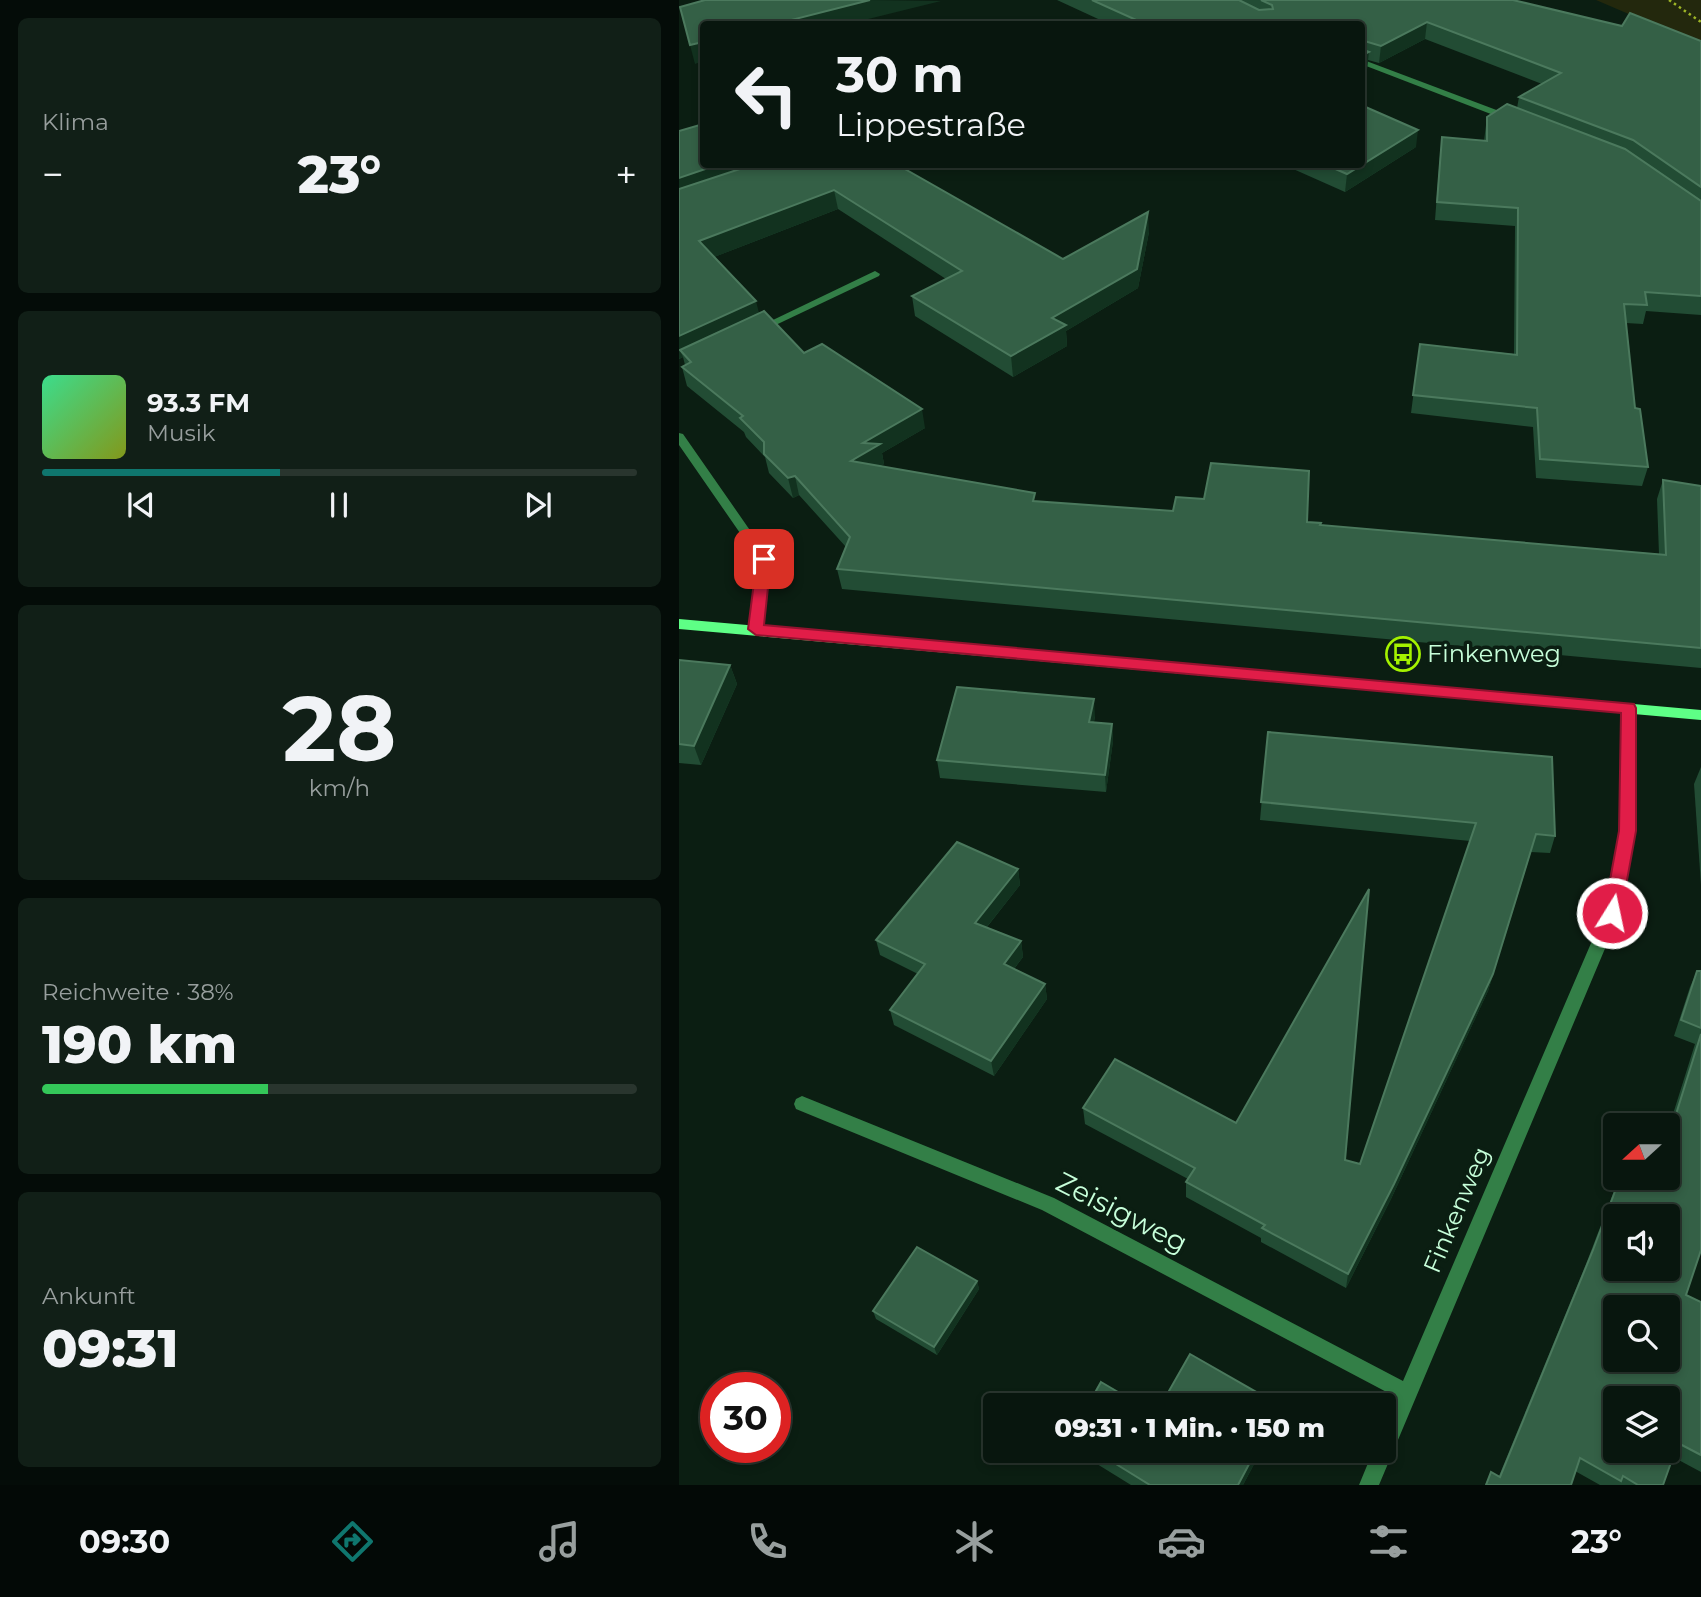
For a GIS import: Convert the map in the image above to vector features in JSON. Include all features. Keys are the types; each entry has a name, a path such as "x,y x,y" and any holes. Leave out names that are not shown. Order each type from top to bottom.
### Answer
{"main road":[{"path":"679,624 1701,715"}],"street":[{"path":"1365,63 1524,123"},
{"path":"753,332 875,274"},
{"path":"679,437 764,559 756,629"},
{"name":"Finkenweg","path":"1396,1420 1612,913 1627,831 1629,708"},
{"name":"Zeisigweg","path":"801,1104 1048,1204 1407,1393"},
{"name":"Finkenweg","path":"1369,1485 1378,1463"}],"path":[{"path":"1669,0 1701,22"}],"green space":[{"path":"1596,0 1701,0 1701,45"}],"building":[{"path":"705,0 870,0 792,21 700,21 700,43 690,45 680,7"},
{"path":"1092,0 1239,0 1259,10 1273,9 1272,5 1261,0 1513,0 1622,26 1630,13 1701,41 1701,187 1633,140 1519,97 1561,73 1427,22 1381,46 1365,41 1365,21 1138,21"},
{"path":"1507,104 1625,149 1701,201 1701,296 1645,292 1647,305 1624,304 1635,408 1640,409 1648,467 1540,459 1537,408 1413,395 1420,344 1517,355 1518,208 1437,202 1442,137 1487,141 1487,117"},
{"path":"1365,107 1418,130 1365,163"},
{"path":"700,125 700,168 708,168 679,178 679,131"},
{"path":"743,168 903,168 1063,259 1148,212 1137,269 1052,318 1066,325 1011,356 912,296 962,271 834,190 699,241 756,301 679,336 679,189"},
{"path":"1333,168 1357,168 1347,174"},
{"path":"764,311 804,353 822,344 922,409 863,443 880,444 851,461 1035,493 1033,501 1173,511 1176,497 1204,499 1211,463 1309,471 1307,522 1666,555 1663,480 1701,486 1701,648 837,569 850,537 795,476 788,478 764,454 764,442 740,418 743,416 682,367 691,362 680,350"},
{"path":"679,660 730,665 694,746 679,744"},
{"path":"957,687 1094,699 1089,722 1112,724 1105,775 937,760"},
{"path":"1268,732 1552,757 1555,836 1536,834 1493,974 1394,1184 1348,1274 1262,1228 1265,1225 1186,1182 1195,1168 1083,1108 1115,1059 1236,1123 1369,889 1345,1160 1360,1164 1476,823 1261,802"},
{"path":"957,842 1018,869 975,923 1021,941 1004,964 1045,984 991,1061 890,1010 925,964 876,940"},
{"path":"1697,971 1701,971 1701,1028 1681,1020"},
{"path":"1701,1034 1701,1250 1686,1295 1701,1302 1701,1455 1680,1444 1680,1386 1603,1386 1603,1463 1671,1463 1663,1485 1638,1485 1623,1476 1621,1481 1580,1458 1571,1485 1486,1485 1491,1472 1500,1477 1603,1223 1603,1281 1680,1281 1680,1204 1610,1204 1616,1190 1680,1190 1680,1113 1676,1113"},
{"path":"917,1247 977,1281 934,1347 873,1311"},
{"path":"1190,1354 1258,1393 1168,1393"},
{"path":"1101,1382 1120,1393 1095,1393"},
{"path":"1114,1463 1250,1463 1238,1485 1150,1485"}],"place":[{"name":"Finkenweg","path":"1403,654"}],"route":[{"path":"764,559 756,629 1629,708 1627,831 1612,913"}]}
